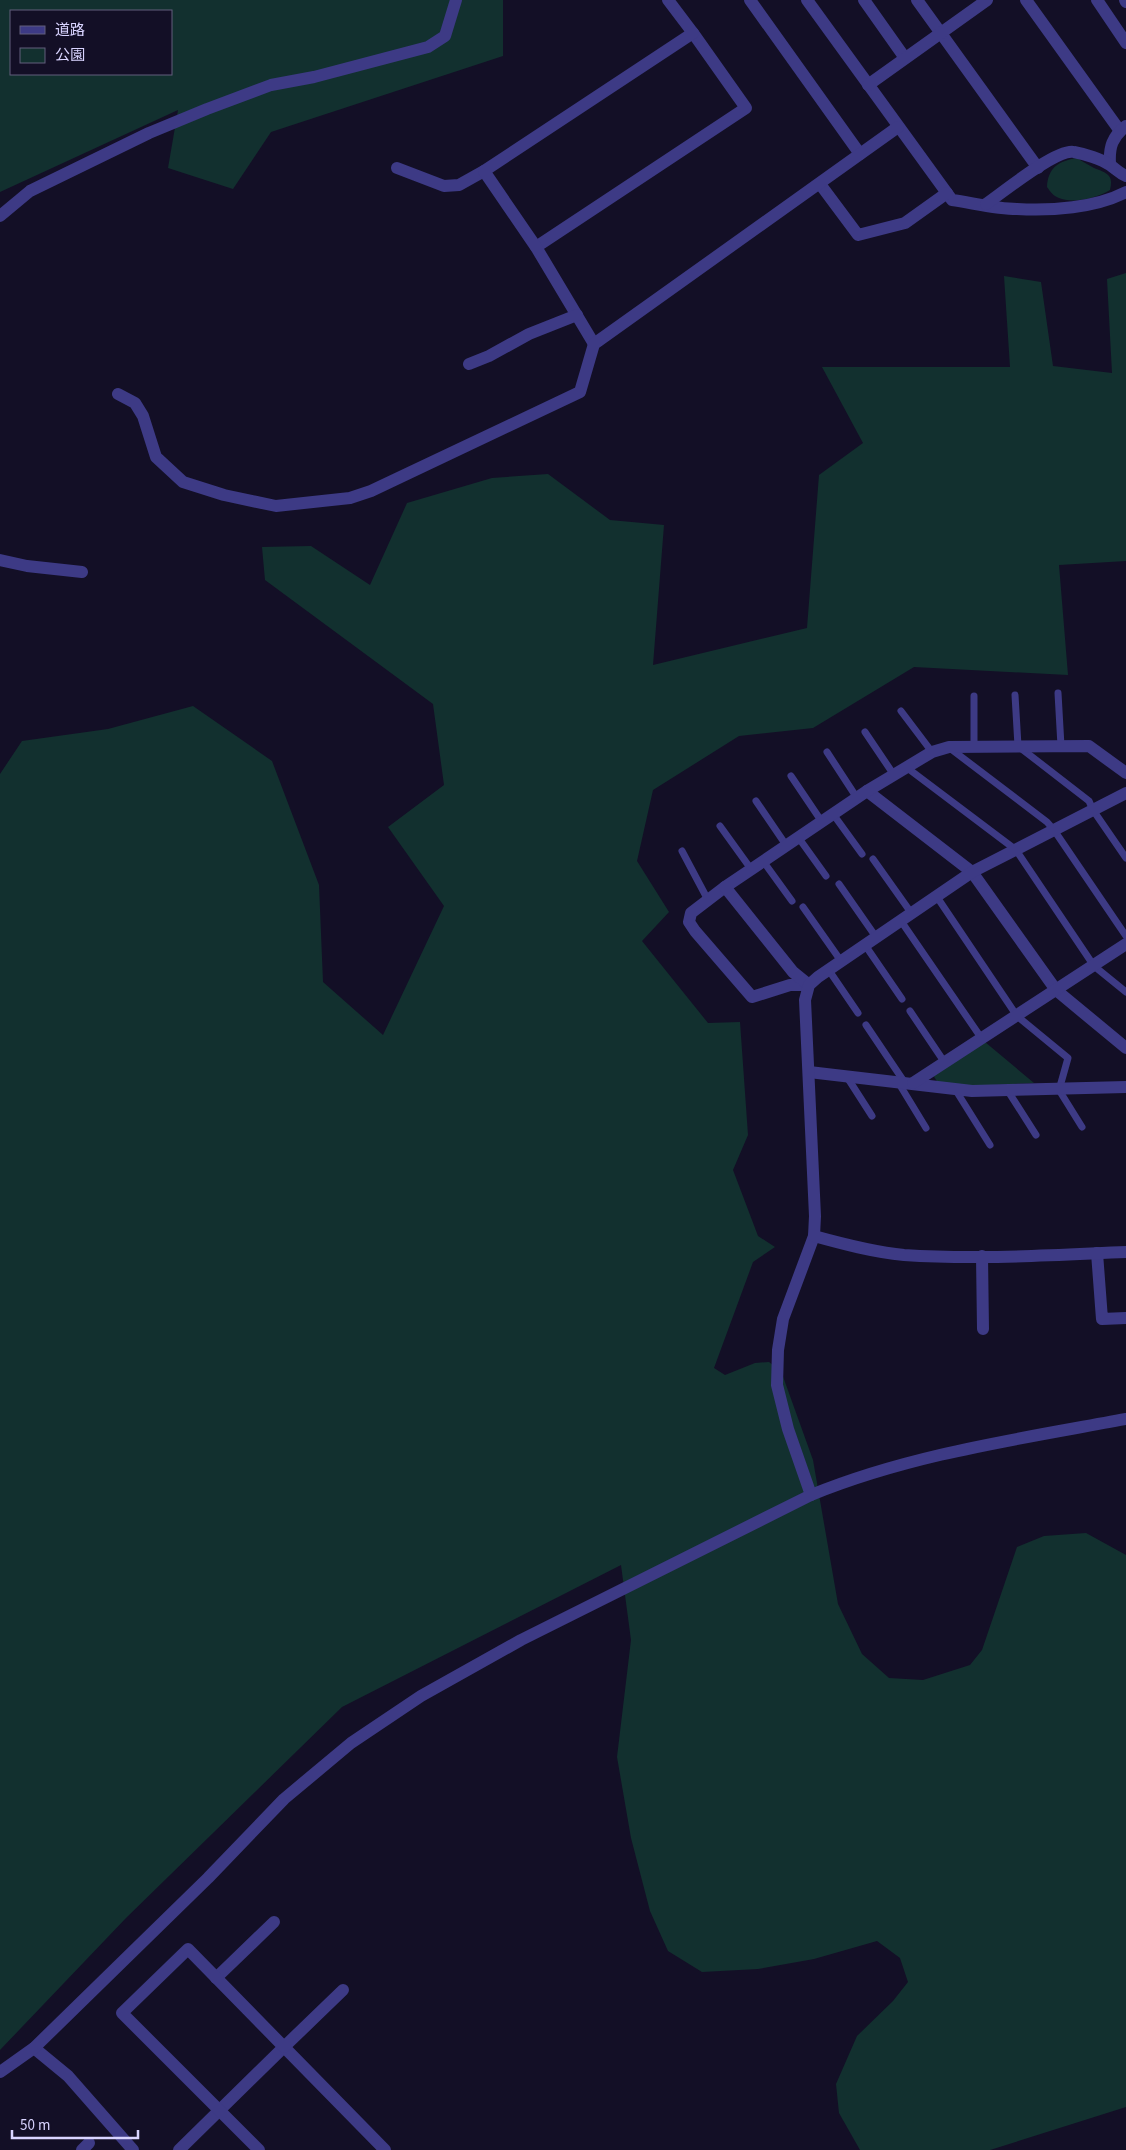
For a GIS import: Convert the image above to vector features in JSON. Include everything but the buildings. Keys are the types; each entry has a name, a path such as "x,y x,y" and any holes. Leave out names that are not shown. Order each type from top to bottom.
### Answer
{"street":[{"path":"0,216 30,191 140,137 207,109 271,85 314,77 428,47 444,36 456,0"},
{"path":"536,247 746,108 668,0"},
{"path":"750,0 860,154"},
{"path":"807,0 952,200 1016,210 1053,208 1113,199 1126,192"},
{"path":"864,0 905,58"},
{"path":"918,0 1038,168"},
{"path":"868,85 987,0"},
{"path":"1026,0 1123,128 1112,141 1109,152 1110,164"},
{"path":"1097,0 1126,42"},
{"path":"397,168 444,186 459,185 484,171 693,33"},
{"path":"118,394 135,403 143,416 156,457 183,482 224,495 276,506 350,498 372,491 580,392 594,344 898,127"},
{"path":"986,204 1050,159 1072,151 1110,164 1120,174 1126,176"},
{"path":"484,171 536,247 594,344"},
{"path":"820,184 858,234 905,223 947,193"},
{"path":"469,364 489,356 529,334 577,315"},
{"path":"0,560 27,566 82,572"},
{"path":"809,985 790,986 752,997 689,922 691,913 725,887 862,794 932,752 949,747 1089,746 1126,773"},
{"path":"811,1495 788,1429 777,1386 778,1350 783,1319 814,1236 815,1216 805,1000 809,985 828,969 972,872 1126,793"},
{"path":"862,794 972,872 1056,990 1126,1048"},
{"path":"725,887 793,972 809,985"},
{"path":"906,1083 945,1063 1126,944"},
{"path":"809,1072 972,1091 1126,1087"},
{"path":"814,1236 863,1249 903,1254 982,1256 1126,1252"},
{"path":"1097,1253 1102,1319 1126,1318"},
{"path":"982,1256 983,1329"},
{"path":"0,2072 34,2048 208,1878 284,1799 352,1743 421,1696 521,1640 811,1495 852,1478 930,1456 1126,1419"},
{"path":"216,1978 274,1922"},
{"path":"259,2150 122,2013 188,1949 385,2150"},
{"path":"179,2150 343,1990"},
{"path":"34,2048 68,2076 134,2150"}],"lane":[{"path":"1058,693 1061,746"},
{"path":"1015,695 1018,746 1089,801 1093,810 1126,858"},
{"path":"974,696 974,747"},
{"path":"901,711 932,752"},
{"path":"865,732 894,775"},
{"path":"949,747 1047,822 1126,936"},
{"path":"827,752 862,794"},
{"path":"906,767 1016,850 1094,966 1126,992"},
{"path":"791,776 822,822"},
{"path":"756,801 786,845"},
{"path":"833,814 862,854"},
{"path":"720,826 751,869"},
{"path":"798,837 826,876"},
{"path":"682,851 708,900"},
{"path":"873,859 906,918 982,1039"},
{"path":"763,861 792,901"},
{"path":"839,884 876,937"},
{"path":"937,897 1017,1016 1068,1058 1060,1090 1082,1127"},
{"path":"803,907 841,961"},
{"path":"865,945 902,999"},
{"path":"828,969 858,1013"},
{"path":"910,1011 945,1063"},
{"path":"866,1025 906,1083 926,1128"},
{"path":"846,1076 872,1116"},
{"path":"955,1089 990,1145"},
{"path":"1008,1091 1036,1135"}],"green space":[{"path":"0,0 503,0 503,56 271,132 233,189 168,168 178,110 0,192"},
{"path":"1077,158 1108,175 1111,181 1110,190 1092,198 1078,200 1064,200 1053,195 1047,187 1052,170 1059,163"},
{"path":"1126,273 1126,561 1059,565 1068,675 914,667 813,728 739,736 653,790 637,861 669,912 642,941 708,1023 740,1022 748,1135 733,1170 758,1236 775,1247 753,1262 714,1368 725,1375 755,1363 769,1362 781,1371 813,1460 838,1604 862,1654 889,1678 923,1680 970,1665 982,1650 1017,1547 1044,1536 1086,1533 1126,1555 1126,2107 990,2150 860,2150 839,2113 836,2084 857,2036 893,2001 908,1982 900,1958 877,1941 814,1959 758,1969 702,1972 668,1951 650,1911 631,1838 617,1757 631,1640 621,1565 342,1707 126,1918 0,2050 0,774 22,741 108,729 193,706 272,761 319,885 323,982 383,1035 444,906 388,827 444,785 433,704 265,580 262,547 311,546 370,585 407,503 492,478 548,474 610,520 664,525 653,665 807,628 819,475 863,443 822,367 1010,367 1004,276 1041,282 1053,366 1112,373 1107,279"},
{"path":"985,1042 1034,1083 972,1086 938,1083 933,1075"}]}
